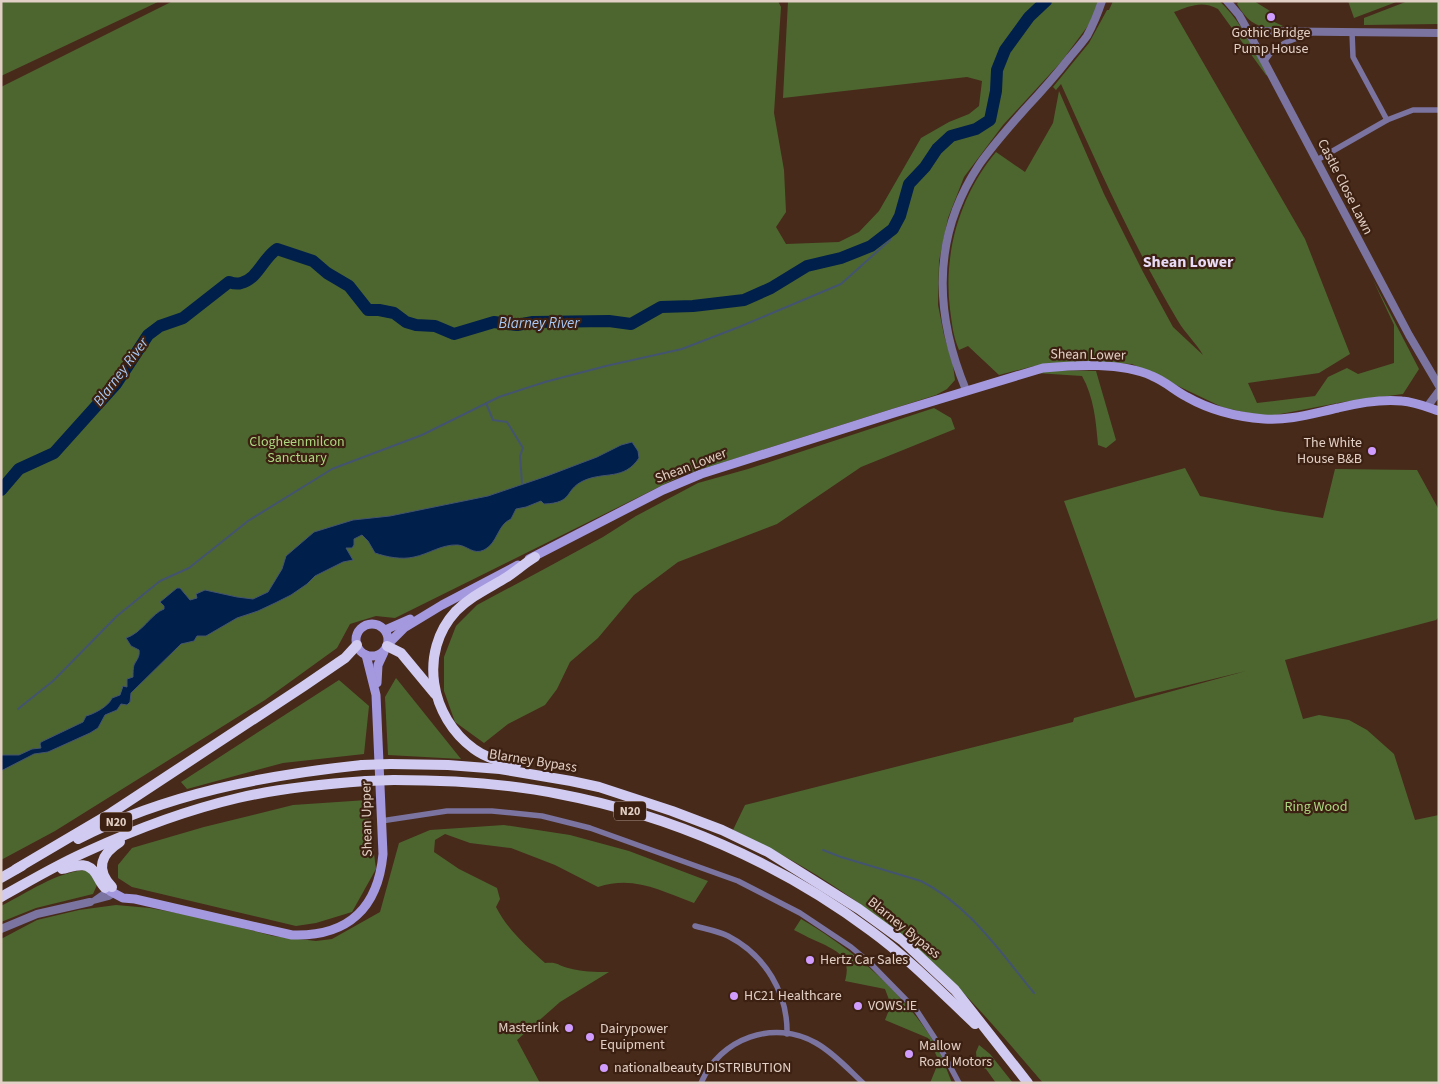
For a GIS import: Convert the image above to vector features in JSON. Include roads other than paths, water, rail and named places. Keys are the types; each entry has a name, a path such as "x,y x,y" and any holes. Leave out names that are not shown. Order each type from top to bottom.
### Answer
{"highway":[{"path":"436,694 434,658 439,640 450,619 467,601 507,577 535,557"},
{"path":"16,869 111,813 304,686 345,658 357,645"},
{"path":"387,646 401,653 436,694 448,723 473,749 485,756 503,762 599,787"},
{"name":"Blarney Bypass","path":"1,878 82,836 174,800 262,778 313,770 362,765 448,765 500,769 599,787 672,810 722,830 768,852 859,909 903,941 955,990 1028,1083"},
{"name":"Blarney Bypass","path":"1,897 86,851 152,825 207,806 239,798 325,784 366,781 464,781 512,786 607,804 634,812 715,841 762,863 845,912 872,931 894,948 996,1043"},
{"path":"113,891 105,878 102,867 105,855 112,847 152,825"},
{"path":"46,872 84,865 92,868 102,884 113,891"}],"main road":[{"name":"Shean Lower","path":"385,630 442,605 682,482 728,465 966,390 1043,368 1096,366 1141,372 1153,376 1195,402 1222,411 1261,419 1273,420 1304,416 1340,407 1380,401 1402,401 1439,411"},
{"name":"Shean Lower","path":"387,646 404,628 442,605"},
{"path":"375,624 385,630 388,636 387,646 377,656 366,655 357,645 356,640 359,631 366,625 375,624"},
{"name":"Shean Upper","path":"113,891 135,899 292,935 313,935 328,932 342,926 358,914 365,907 377,886 383,854 376,695 378,665 387,646"},
{"name":"Shean Upper","path":"366,655 376,695"}],"street":[{"path":"966,390 947,333 942,283 946,247 958,206 980,164 1086,37 1102,1"},
{"name":"Castle Close Lawn","path":"1227,1 1239,15 1248,31 1409,335 1439,386"},
{"path":"1248,31 1439,33"},
{"path":"1264,61 1280,45 1295,38 1317,32"},
{"path":"1352,32 1352,57 1386,120"},
{"path":"1317,160 1386,120 1413,110 1439,110"},
{"path":"1427,407 1439,391"},
{"path":"381,821 447,811 492,811 542,816 590,828 738,881 800,912 851,947 869,962 917,1011 936,1040 959,1083"},
{"path":"1,929 37,914 90,902 113,891"},
{"path":"695,926 727,935 754,955 768,969 777,984 784,1002 787,1013 787,1034"},
{"path":"701,1083 706,1071 720,1054 729,1047 756,1034 766,1033 802,1037 818,1044 863,1083"}],"water":[{"path":"632,442 638,451 639,458 627,470 583,481 573,488 565,499 560,501 544,504 541,501 516,509 511,519 503,525 489,547 484,550 474,551 462,546 452,545 414,557 399,558 375,553 362,535 354,539 352,548 346,548 353,560 343,562 315,576 291,595 275,603 237,618 206,636 197,636 194,641 181,644 131,693 130,702 127,705 121,704 117,710 105,715 98,728 48,752 34,754 1,771 1,755 19,755 32,749 41,748 41,742 83,722 86,716 101,709 112,698 120,695 123,686 127,687 127,679 133,677 134,666 139,654 139,650 131,646 126,638 137,632 164,609 160,602 177,588 180,588 190,600 197,598 196,594 205,590 253,599 268,592 282,569 286,556 314,532 353,520 390,516 488,496 547,476"}],"waterway":[{"name":"Blarney River","path":"1,490 19,469 54,453 116,384 148,335 160,326 183,318 229,282 241,283 247,281 277,249 313,261 327,273 349,286 368,310 394,313 406,322 416,325 435,326 454,334 494,322 517,325 533,322 609,321 631,324 661,307 693,306 744,300 771,288 807,266 841,258 871,246 893,229 900,216 909,184 925,167 937,149 951,136 976,129 990,120 996,91 997,70 1005,50 1029,17 1046,1"},
{"path":"18,709 53,681 117,616 160,581 189,568 248,521 332,469 422,435 499,397 545,382 682,349 841,284 890,240 893,229"},
{"path":"486,403 493,420 507,422 523,448 520,456 522,483"},
{"path":"823,850 921,881 938,891 969,916 1034,993"}],"place":[{"name":"Gothic Bridge Pump House","path":"1271,17"},
{"name":"The White House B&B","path":"1372,451"},
{"name":"Hertz Car Sales","path":"810,960"},
{"name":"HC21 Healthcare","path":"734,996"},
{"name":"VOWS.IE","path":"858,1006"},
{"name":"Masterlink","path":"569,1028"},
{"name":"Dairypower Equipment","path":"590,1037"},
{"name":"Mallow Road Motors","path":"909,1054"},
{"name":"nationalbeauty DISTRIBUTION","path":"604,1068"}],"district":[{"name":"Shean Lower","path":"1188,262"}],"park label":[{"name":"Clogheenmilcon Sanctuary","path":"297,450"},
{"name":"Ring Wood","path":"1316,807"}]}
